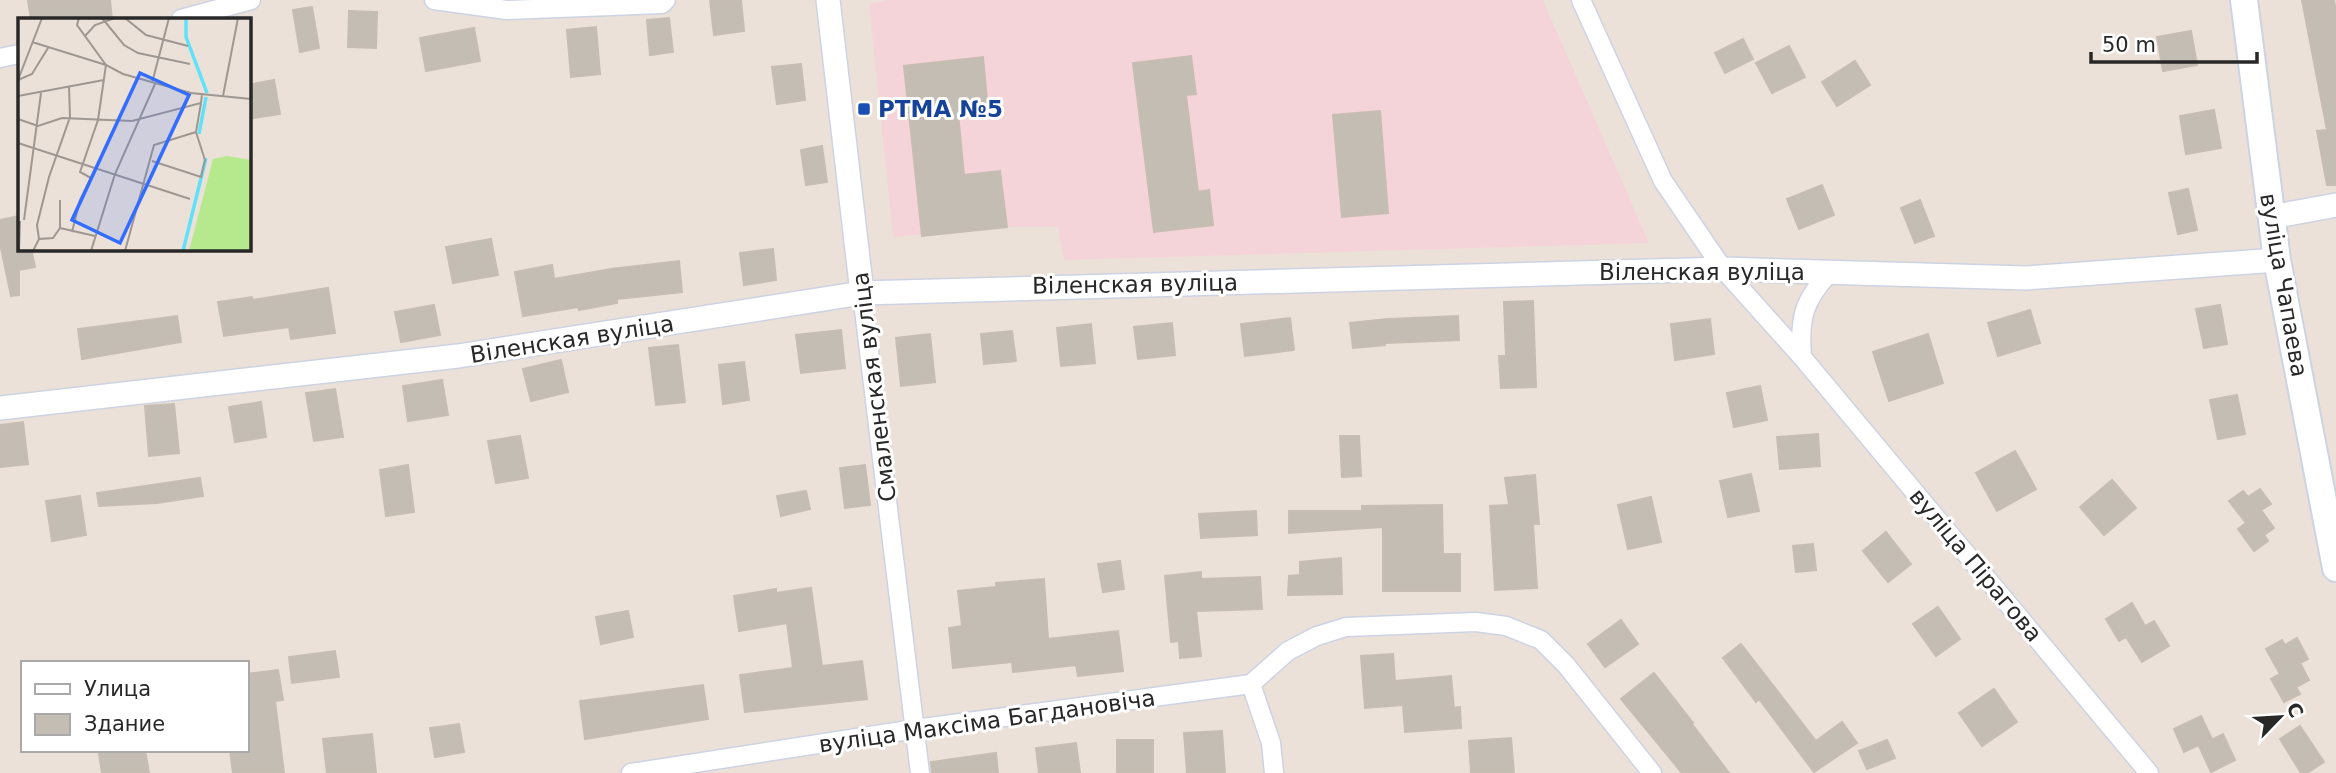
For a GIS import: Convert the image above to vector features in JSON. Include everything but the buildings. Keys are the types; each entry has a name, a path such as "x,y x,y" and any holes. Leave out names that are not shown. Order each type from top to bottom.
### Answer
{"main road":[{"name":"вуліца Чапаева","path":"2244,0 2277,260 2336,568"}],"street":[{"path":"185,18 251,0"},
{"path":"434,0 507,10 662,4 666,0"},
{"name":"Смаленская вуліца","path":"828,0 920,773"},
{"name":"вуліца Пірагова","path":"1581,0 1663,181 1723,269 1802,357 2149,773"},
{"path":"0,58 18,54"},
{"path":"2271,217 2336,205"},
{"name":"Віленская вуліца","path":"0,408 458,356 862,293 1723,269 2026,278 2277,260"},
{"path":"1802,357 1800,330 1806,307 1815,288 1830,272"},
{"path":"1274,773 1270,743 1251,684 1288,652 1317,636 1346,627 1476,622 1506,626 1541,640 1566,665 1652,773"},
{"name":"вуліца Максіма Багдановіча","path":"631,773 915,729 1251,684"}],"shaded area":[{"path":"888,0 1543,0 1649,243 1064,260 1058,227 1007,227 893,237 869,4"}],"place":[{"name":"РТМА №5","path":"864,109"}]}
